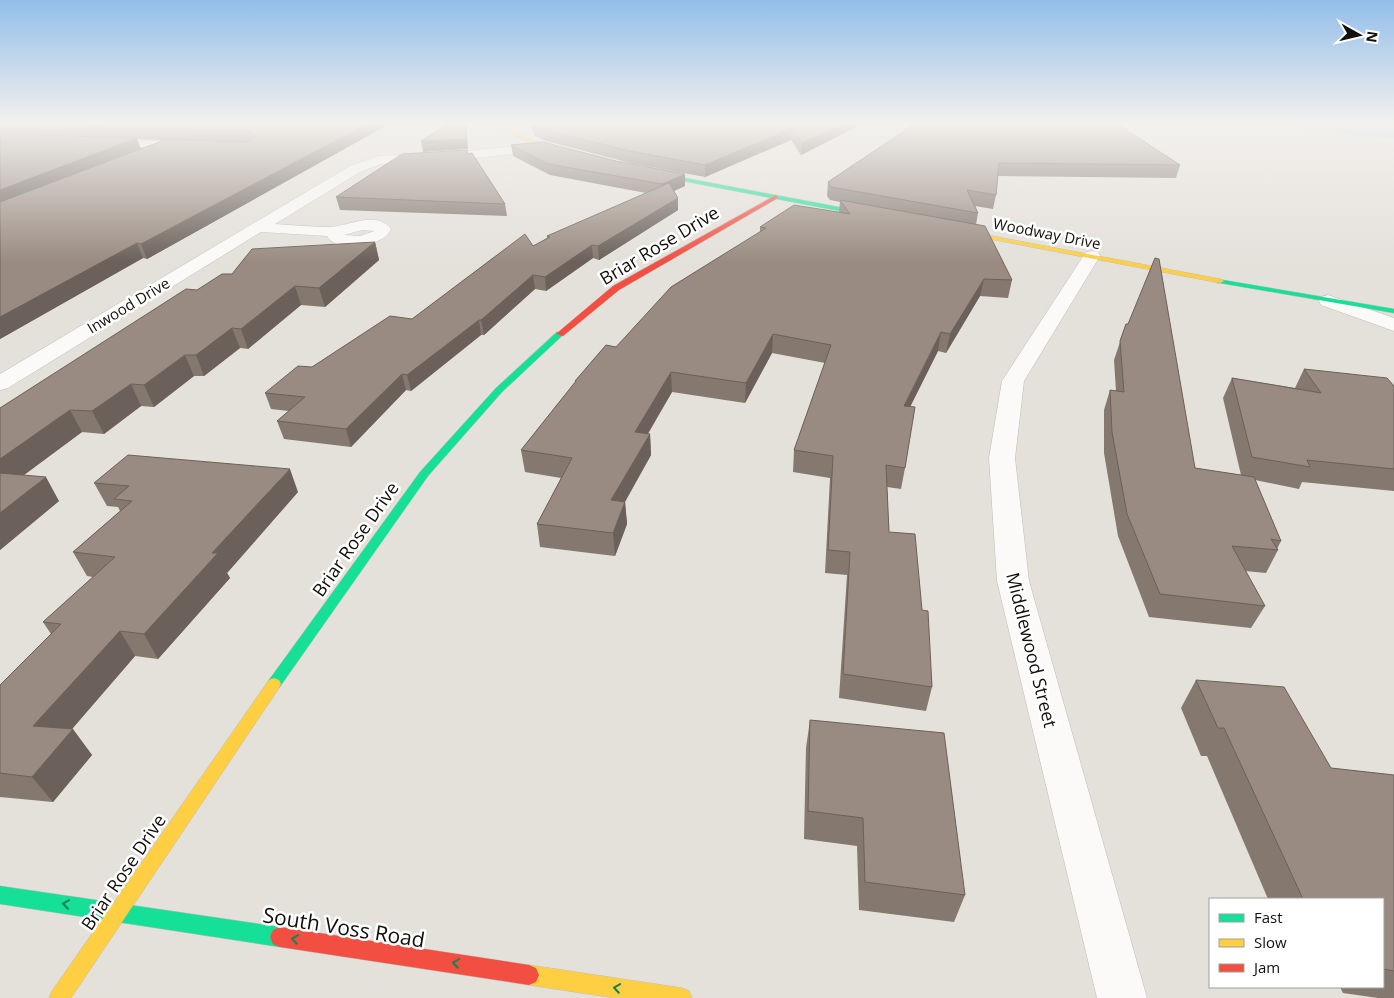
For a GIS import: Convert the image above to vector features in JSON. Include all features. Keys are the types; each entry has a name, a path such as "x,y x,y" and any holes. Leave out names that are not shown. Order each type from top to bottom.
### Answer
{"street":[{"name":"Inwood Drive","path":"0,383 354,170"},
{"path":"640,171 891,218"},
{"name":"Briar Rose Drive","path":"59,998 281,674 424,474 499,390 557,336 616,288 776,197"},
{"path":"256,227 337,232"},
{"name":"Woodway Drive","path":"948,229 1394,311"},
{"name":"Middlewood Street","path":"1092,256 1014,381 1002,458 1013,580 1122,998"},
{"path":"1328,300 1394,325"},
{"name":"South Voss Road","path":"0,895 117,911 682,998"}],"building":[{"path":"0,170 54,170 0,190"},
{"path":"86,170 281,170 141,244 137,243 0,317 0,202"},
{"path":"378,170 483,170 505,204 336,197"},
{"path":"580,170 662,170 685,174 662,184"},
{"path":"847,170 998,170 996,195 967,190 978,213 831,187 828,182"},
{"path":"669,183 678,198 598,246 592,245 545,277 533,275 481,320 407,375 402,374 346,429 277,421 305,397 265,393 298,366 312,367 390,316 412,319 525,234 533,246 550,237 547,236"},
{"path":"840,200 985,226 1012,280 984,279 950,334 941,332 904,406 915,407 905,468 886,465 889,532 915,534 922,610 928,611 932,687 843,674 850,552 828,550 833,456 794,450 831,345 773,334 746,383 671,372 635,432 650,434 611,500 625,502 613,533 537,524 572,458 521,450 606,345 616,347 671,287 766,228 760,227 794,205 850,214"},
{"path":"375,242 319,288 295,286 241,329 232,328 196,355 185,355 144,385 131,384 92,411 70,410 0,459 0,408 186,289 197,290 222,274 232,274 252,249"},
{"path":"1155,258 1159,259 1195,468 1254,477 1281,541 1271,539 1278,550 1232,546 1265,606 1160,594 1127,514 1112,432 1110,390 1124,392 1120,341"},
{"path":"1304,369 1387,378 1394,386 1394,469 1307,460 1310,467 1252,457 1232,378 1321,393"},
{"path":"128,455 290,469 212,553 218,553 144,634 120,631 33,726 73,729 32,777 0,773 0,685 61,624 43,622 115,557 73,552 132,501 114,499 129,486 94,483"},
{"path":"0,473 46,477 0,513"},
{"path":"1196,680 1284,687 1331,768 1394,775 1394,971 1384,969 1384,898 1303,898 1224,728 1218,728"},
{"path":"810,720 944,733 965,895 865,882 863,818 808,811"}],"traffic: fast":[{"path":"648,173 876,216"},
{"path":"1220,281 1394,311"},
{"path":"274,684 424,474 499,390 560,334"},
{"path":"0,895 280,937"}],"traffic: slow":[{"path":"955,231 1220,281"},
{"path":"59,998 274,684"},
{"path":"529,975 682,998"}],"traffic: jam":[{"path":"560,334 616,288 776,197"},
{"path":"280,937 529,975"}]}
